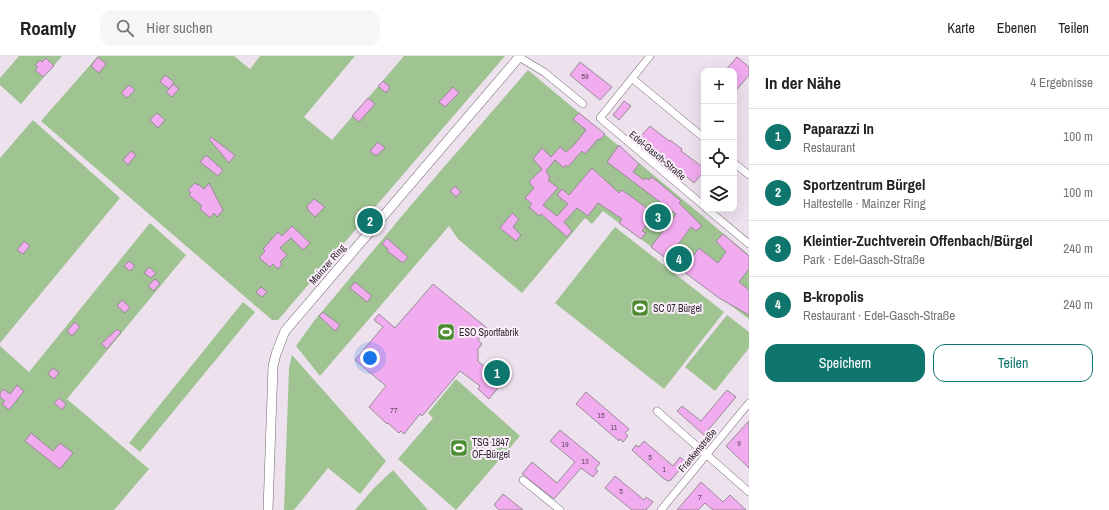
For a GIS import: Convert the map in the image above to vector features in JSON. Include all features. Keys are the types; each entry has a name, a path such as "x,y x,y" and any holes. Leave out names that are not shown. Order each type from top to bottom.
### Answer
{"street":[{"path":"520,56 544,72 583,104"},
{"name":"Mainzer Ring","path":"268,510 273,366 285,331 520,56"},
{"path":"650,56 633,79 701,136"},
{"name":"Edel-Gasch-Straße","path":"633,79 600,118 701,203"},
{"path":"737,166 749,176"},
{"path":"711,212 749,244"},
{"name":"Frankenstraße","path":"661,510 749,403"},
{"path":"657,411 749,492"},
{"path":"523,480 560,510"}],"green space":[{"path":"19,56 62,56 21,104 0,85 0,78"},
{"path":"98,56 234,56 250,69 260,56 355,56 304,117 332,140 404,56 505,56 278,320 272,320 41,121"},
{"path":"528,70 749,255 749,319 603,211 592,224 585,218 522,293 458,239 449,226 320,376 296,346 314,321 412,204"},
{"path":"33,120 120,198 0,343 0,158"},
{"path":"150,223 186,255 67,399 149,469 114,510 0,510 0,346 29,372"},
{"name":"SC 07 Bürgel","path":"615,227 724,312 664,389 555,303"},
{"path":"243,302 255,312 140,452 129,443"},
{"path":"727,315 749,332 749,348 715,391 685,367"},
{"path":"292,355 386,461 360,494 328,468 294,510 284,510 289,368"},
{"name":"TSG 1847 OF-Bürgel","path":"456,379 520,436 456,510 398,459 433,418 428,413"},
{"path":"393,470 428,510 355,510 373,489"}],"building":[{"path":"98,57 106,64 99,73 91,66"},
{"path":"737,57 749,67 749,75 737,89 737,68 728,68"},
{"path":"46,58 54,66 43,77 35,70 38,67 35,65 40,60 42,62"},
{"path":"580,62 612,87 600,100 570,75"},
{"path":"165,75 174,82 169,89 160,82"},
{"path":"383,81 390,87 386,93 378,86"},
{"path":"173,84 179,89 172,97 166,92"},
{"path":"129,85 135,90 127,98 121,93"},
{"path":"453,87 459,93 445,107 439,102"},
{"path":"368,98 375,104 359,122 352,116"},
{"path":"624,101 631,106 619,120 613,115"},
{"path":"157,113 165,120 158,128 150,120"},
{"path":"579,113 605,134 600,140 598,139 585,154 582,151 568,167 566,165 564,168 555,160 546,171 550,177 548,180 558,188 543,205 557,216 568,204 557,195 562,189 569,195 592,168 619,193 622,190 651,211 650,213 653,216 642,231 646,233 641,239 619,223 622,219 598,203 588,216 577,208 564,222 572,231 567,237 541,214 539,216 529,207 532,204 525,198 534,188 529,182 542,169 533,159 542,148 551,157 560,147 566,152 575,144 586,130 573,119"},
{"path":"650,126 682,149 681,151 701,166 701,175 694,183 640,137"},
{"path":"211,137 235,155 229,163 209,139"},
{"path":"378,142 385,148 376,156 370,151"},
{"path":"619,145 639,164 633,172 644,180 646,178 649,180 651,177 657,181 681,201 679,203 702,226 696,231 691,227 677,246 681,251 691,259 699,248 718,263 726,252 716,241 723,234 749,256 749,269 739,282 749,290 749,315 719,298 651,247 676,214 607,162"},
{"path":"131,151 136,155 128,165 123,160"},
{"path":"206,155 223,170 218,176 200,162"},
{"path":"195,183 204,189 209,183 223,210 217,217 214,213 210,218 200,209 202,206 189,195 191,193 188,190"},
{"path":"455,186 461,192 456,197 450,191"},
{"path":"314,199 325,207 315,217 308,210 307,206"},
{"path":"512,213 519,219 513,227 521,235 516,241 500,228"},
{"path":"292,226 310,243 303,250 291,238 280,248 287,255 280,262 282,264 278,269 273,264 270,267 259,258 265,251 263,249 278,232 282,236"},
{"path":"387,238 408,257 403,263 387,251 388,249 382,244"},
{"path":"24,241 30,246 23,254 17,250"},
{"path":"129,261 135,266 130,271 124,266"},
{"path":"149,267 156,273 151,278 144,273"},
{"path":"155,279 160,283 154,291 148,286"},
{"path":"355,282 372,296 367,302 350,288"},
{"path":"433,284 488,329 478,340 482,344 478,349 478,361 487,369 490,364 502,374 497,380 501,384 489,399 478,389 480,386 460,371 422,416 420,414 404,434 401,431 399,433 369,407 386,386 355,360 383,327 374,320 379,314 395,328"},
{"path":"261,287 267,292 262,297 256,292"},
{"path":"122,300 130,307 125,313 117,306"},
{"path":"323,312 340,325 335,331 319,316"},
{"path":"75,322 80,327 72,336 67,331"},
{"path":"117,329 121,332 107,349 101,344"},
{"path":"53,368 59,373 54,379 48,374"},
{"path":"17,385 24,391 9,410 2,404 5,401 0,397 0,393 3,389 10,394"},
{"path":"727,390 736,397 704,435 677,411 682,406 701,421"},
{"path":"586,392 629,429 625,433 628,436 623,442 620,439 619,441 576,404"},
{"path":"59,398 66,404 62,410 54,403"},
{"path":"749,421 749,468 726,446"},
{"path":"560,430 600,463 595,469 598,471 593,477 581,468 554,499 522,474 532,462 557,483 575,462 550,441"},
{"path":"31,433 53,451 60,443 73,453 60,469 25,441"},
{"path":"644,441 673,466 680,457 686,462 671,480 668,481 663,478 632,450 636,445 639,447"},
{"path":"615,476 644,500 646,497 653,502 646,510 632,510 605,488"},
{"path":"701,482 723,502 730,495 746,510 713,510 705,503 698,510 677,510"},
{"path":"503,494 523,510 499,510 494,505"}],"place":[{"name":"Kleintier-Zuchtverein Offenbach/Bürgel","path":"658,217"},
{"name":"Sportzentrum Bürgel","path":"370,221"},
{"name":"B-kropolis","path":"679,259"},
{"name":"SC 07 Bürgel","path":"640,308"},
{"name":"ESO Sportfabrik","path":"446,332"},
{"name":"Paparazzi In","path":"497,373"},
{"name":"TSG 1847 OF-Bürgel","path":"459,448"}]}
